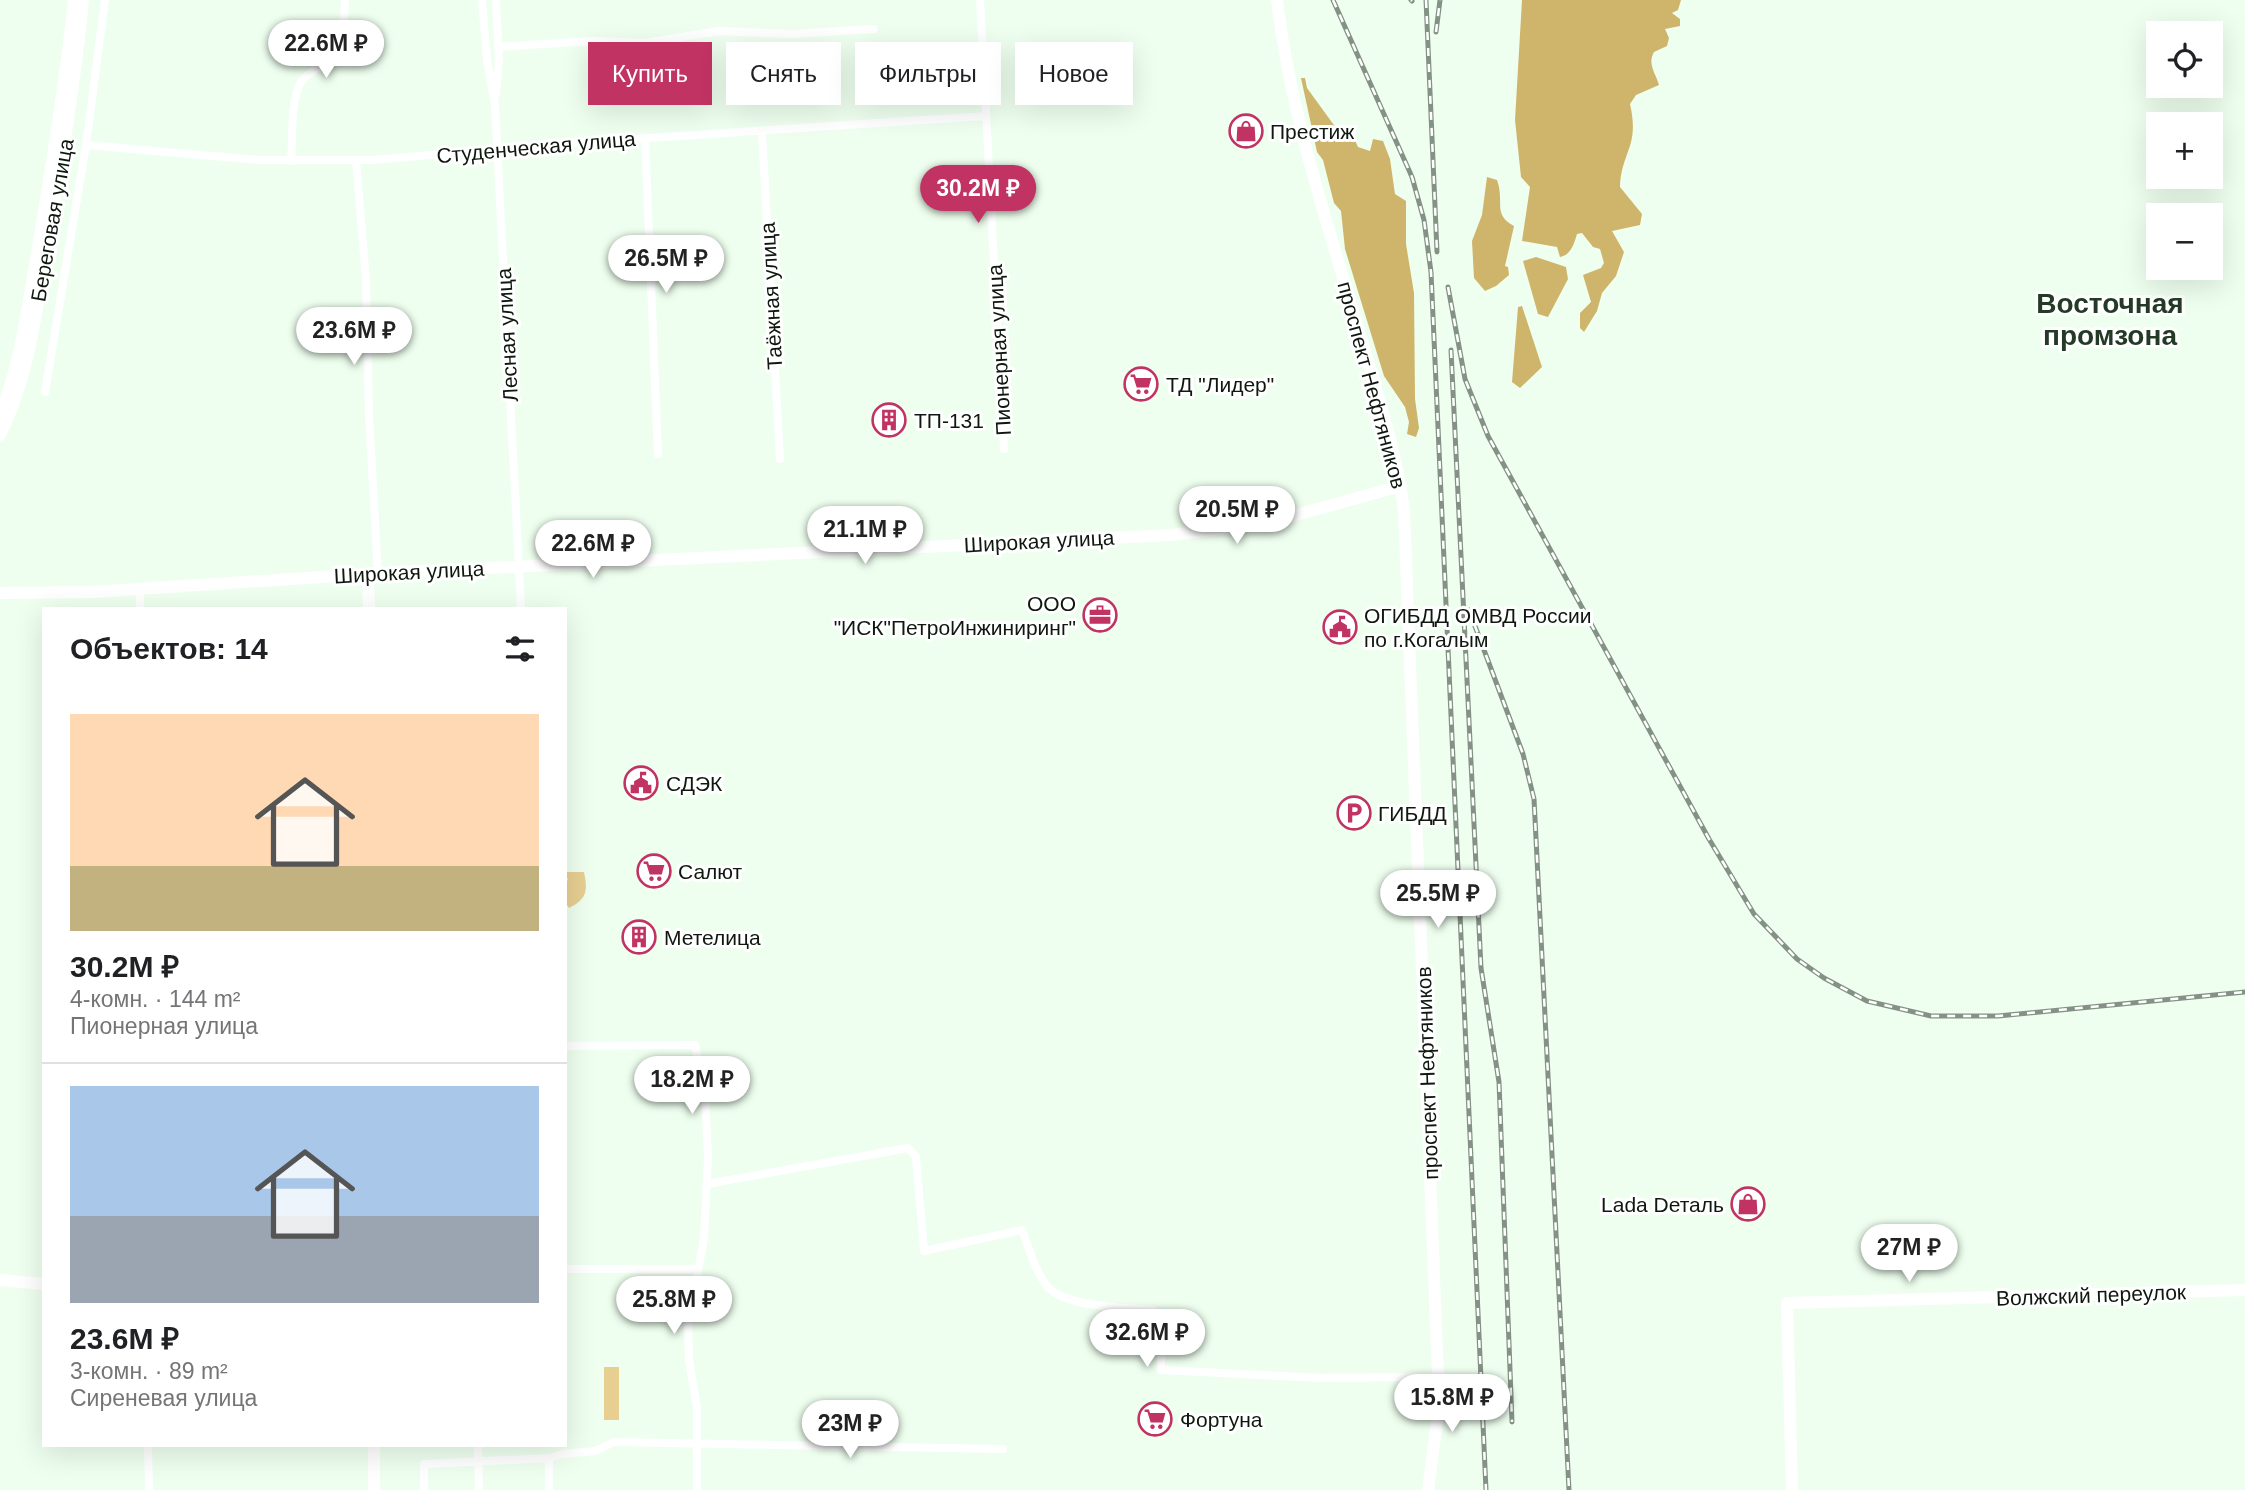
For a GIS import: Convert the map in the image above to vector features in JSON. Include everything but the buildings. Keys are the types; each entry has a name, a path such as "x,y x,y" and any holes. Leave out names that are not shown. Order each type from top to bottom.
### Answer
{"main road":[{"name":"Береговая улица","path":"0,415 15,370 26,316 61,109 74,0"},
{"name":"Береговая улица","path":"0,435 18,394 29,351 70,110 83,0"},
{"name":"проспект Нефтяников","path":"1278,0 1286,58 1304,144 1390,437 1401,486 1408,564 1438,1377 1437,1421 1428,1490"},
{"name":"Широкая улица","path":"0,593 139,589 373,574 1214,532 1263,524 1401,486"},
{"path":"369,607 373,574"},
{"path":"0,1280 42,1284"},
{"name":"Волжский переулок","path":"1792,1490 1787,1303 2245,1290"},
{"path":"374,1447 374,1490"}],"street":[{"path":"45,392 86,145 105,0"},
{"path":"291,161 297,91 307,74 326,60 331,52 344,21 345,0"},
{"name":"Лесная улица","path":"482,0 486,60 495,104"},
{"name":"Лесная улица","path":"496,0 498,47 495,104 521,607"},
{"name":"Пионерная улица","path":"979,0 1004,449"},
{"path":"498,47 610,40 645,43 719,31 791,34 874,29"},
{"name":"Студенческая улица","path":"86,145 201,156 291,161 356,160 986,116"},
{"name":"Таёжная улица","path":"762,132 779,459"},
{"path":"645,138 658,454"},
{"path":"356,160 366,279 373,574"},
{"path":"139,589 140,607"},
{"path":"567,1046 695,1045 705,1093 708,1184 704,1238 688,1326 689,1360 697,1408 697,1490"},
{"path":"708,1184 908,1148 916,1157 924,1251 1022,1230 1042,1279 1054,1293 1073,1300 1153,1310 1161,1335 1161,1370 1340,1379 1438,1377"},
{"path":"567,1269 698,1269"},
{"path":"424,1490 424,1464 549,1458 595,1451 614,1443 697,1442 1003,1450"},
{"path":"148,1447 149,1490"},
{"path":"478,1447 479,1490"},
{"path":"549,1458 549,1490"}],"shaded area":[{"path":"1522,0 1681,0 1678,10 1672,13 1680,19 1680,26 1665,29 1669,38 1667,46 1654,52 1652,56 1652,65 1659,85 1636,95 1630,104 1633,130 1620,187 1642,214 1640,225 1612,231 1624,252 1616,276 1602,293 1597,311 1584,332 1580,328 1580,313 1591,302 1583,275 1601,268 1604,263 1600,249 1593,247 1582,233 1577,234 1569,251 1560,257 1557,247 1522,241 1530,187 1521,177 1515,120"},
{"path":"1301,78 1305,78 1307,88 1339,132 1352,134 1358,147 1370,151 1373,139 1383,141 1390,159 1395,194 1406,201 1406,244 1414,293 1415,399 1419,428 1416,437 1407,434 1409,422 1405,407 1384,376 1345,249 1341,211 1334,203 1323,160 1317,152"},
{"path":"1487,177 1497,180 1501,212 1514,226 1505,266 1508,267 1509,275 1485,291 1474,278 1472,241 1482,215"},
{"path":"1536,257 1566,267 1568,279 1548,317 1538,314 1523,261"},
{"path":"1522,306 1542,367 1520,388 1512,382 1518,307"},
{"path":"567,872 584,872 585,894 569,908 567,905"},
{"path":"604,1367 619,1367 619,1420 604,1420"}],"railway":[{"path":"1333,0 1412,177 1424,220 1431,272 1486,1490"},
{"path":"1426,0 1437,252"},
{"path":"1436,32 1440,0"},
{"path":"1448,287 1465,379 1488,436 1709,839 1754,914 1797,959 1824,978 1867,1001 1931,1016 1998,1016 2245,992"},
{"path":"1451,350 1481,968 1499,1082 1512,1422"},
{"path":"1469,610 1523,754 1534,799 1569,1490"}],"place":[{"name":"Престиж","path":"1246,131"},
{"name":"ТД \"Лидер\"","path":"1141,384"},
{"name":"ТП-131","path":"889,420"},
{"name":"ООО \"ИСК\"ПетроИнжиниринг\"","path":"1100,615"},
{"name":"ОГИБДД ОМВД России по г.Когалым","path":"1340,627"},
{"name":"СДЭК","path":"641,783"},
{"name":"ГИБДД","path":"1354,813"},
{"name":"Салют","path":"654,871"},
{"name":"Метелица","path":"639,937"},
{"name":"Lada Dеталь","path":"1748,1204"},
{"name":"Фортуна","path":"1155,1419"}],"district":[{"name":"Восточная промзона","path":"2110,319"}]}
